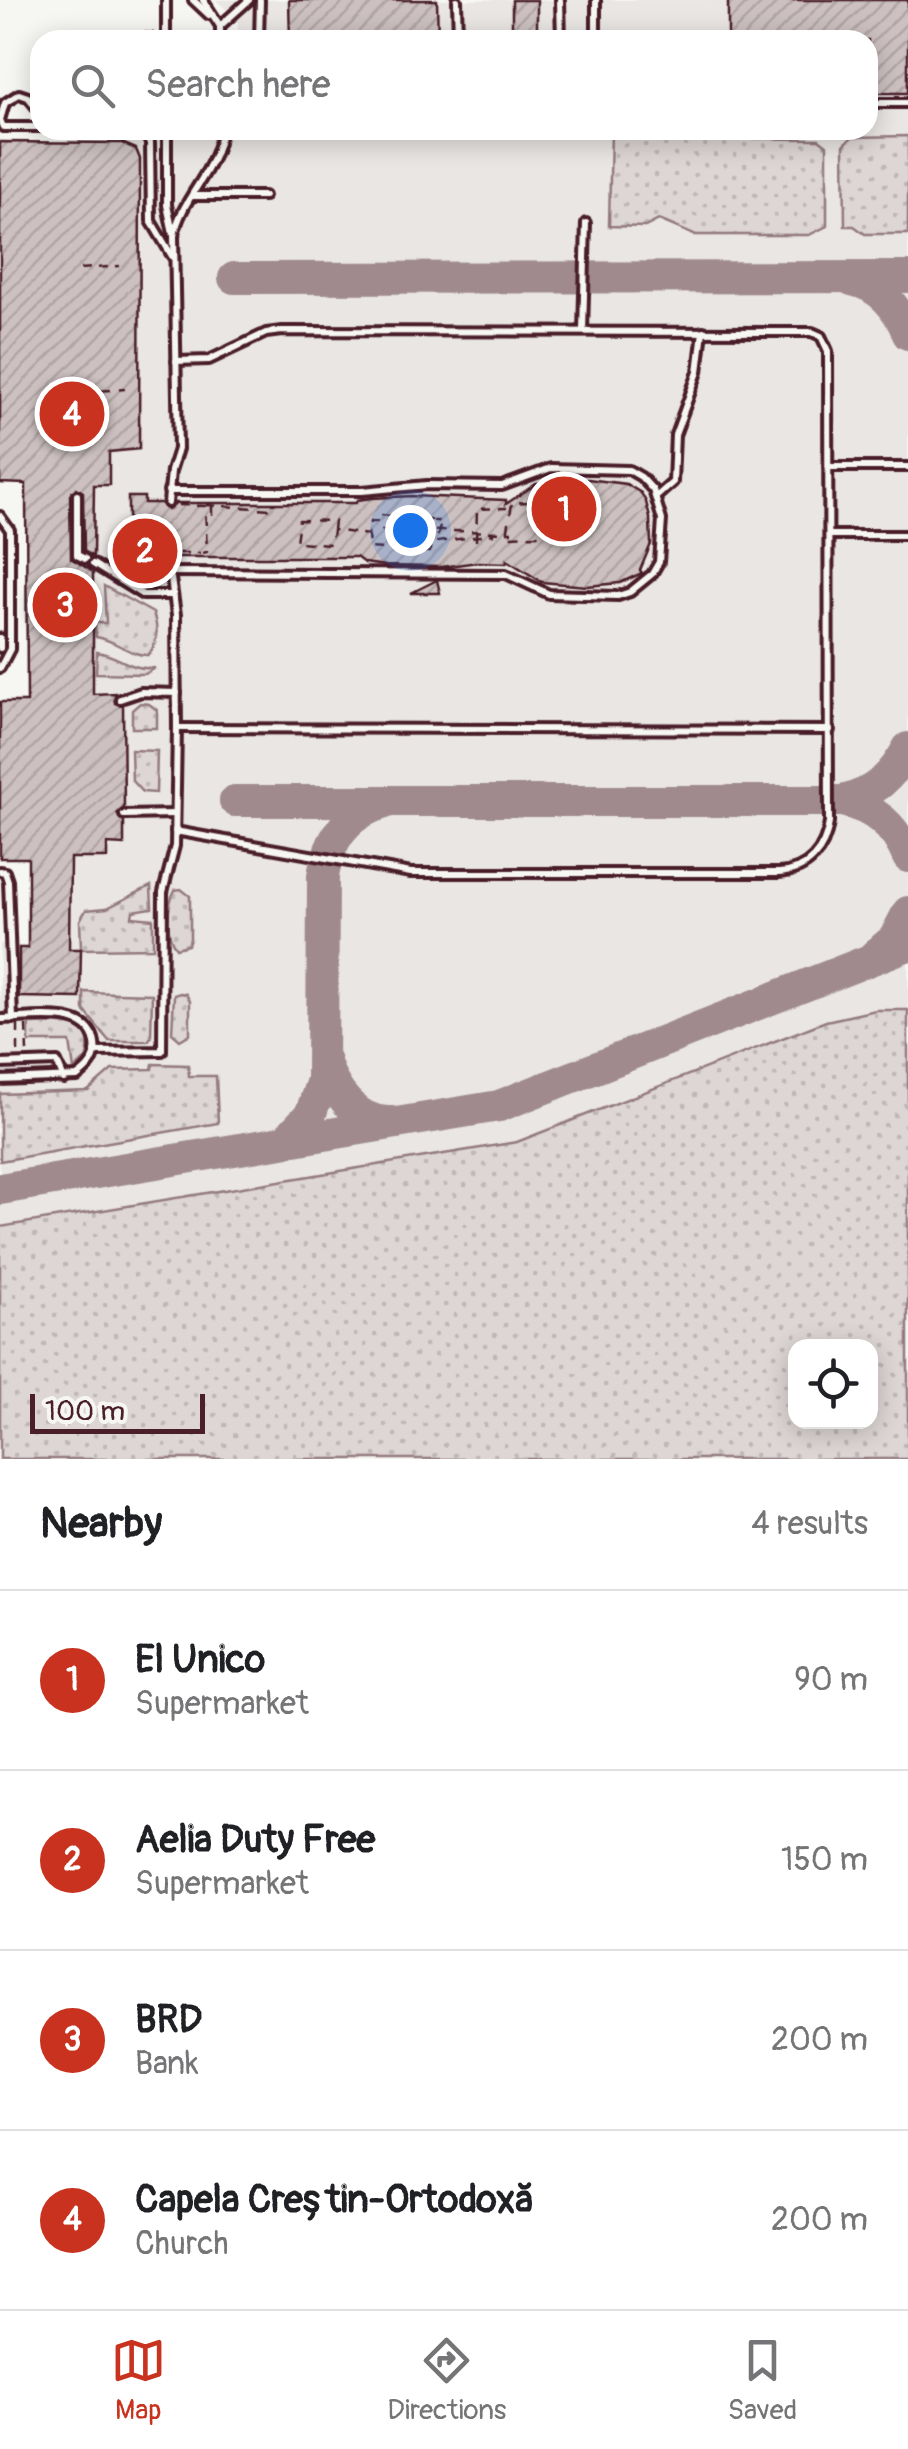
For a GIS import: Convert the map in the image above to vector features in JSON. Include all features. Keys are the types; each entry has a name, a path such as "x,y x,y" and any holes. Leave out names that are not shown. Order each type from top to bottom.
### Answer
{"lane":[{"path":"166,0 166,30"},
{"path":"194,0 220,26"},
{"path":"203,0 220,30"},
{"path":"220,26 249,0"},
{"path":"260,0 260,30"},
{"path":"457,0 458,30"},
{"path":"560,0 561,30"},
{"path":"596,0 596,30"},
{"path":"30,100 19,94 6,102 0,120 4,127 30,127"},
{"path":"878,103 908,102"},
{"path":"148,140 150,221 174,259"},
{"path":"167,140 167,205 174,236 178,449 168,491 172,504"},
{"path":"174,236 180,216 217,152 219,140"},
{"path":"191,196 264,196"},
{"path":"583,331 586,223"},
{"path":"176,361 209,360 266,333 282,331 803,331 821,336 828,351 830,467 828,834 810,862 787,872 411,873 176,832"},
{"path":"656,496 673,482 675,435 698,372 703,331"},
{"path":"830,467 908,466"},
{"path":"168,491 502,486 543,469 615,468 641,476 656,496 662,520 659,562 642,584 618,596 549,594 506,574 168,572"},
{"path":"77,495 77,555 142,596 173,595"},
{"path":"0,516 10,530 10,630 8,655 0,668"},
{"path":"830,535 908,534"},
{"path":"96,1052 162,1051 162,892 176,832 176,615 167,555"},
{"path":"0,638 0,648"},
{"path":"120,698 141,692 177,693"},
{"path":"177,728 830,730"},
{"path":"124,814 176,814"},
{"path":"0,872 8,876 4,897 19,1019"},
{"path":"0,1018 68,1018 92,1033 96,1052 86,1071 77,1078 0,1080"},
{"path":"0,1064 56,1062 64,1079"}],"path":[{"path":"80,269 120,266"},
{"path":"83,392 124,390"},
{"path":"509,534 512,503 529,502"},
{"path":"476,541 478,509 506,508 513,503"},
{"path":"172,504 270,508"},
{"path":"212,504 212,516"},
{"path":"167,555 207,552 205,506"},
{"path":"506,508 509,534"},
{"path":"402,516 403,510"},
{"path":"381,516 441,521 438,534 442,543"},
{"path":"391,549 394,517"},
{"path":"299,520 334,521 333,530 331,544 296,542 299,520"},
{"path":"432,520 430,552 369,548 368,535 370,522 432,520"},
{"path":"333,530 368,535"},
{"path":"382,530 542,534"},
{"path":"438,534 407,533 405,541 429,543 498,534"},
{"path":"202,544 202,554"},
{"path":"379,547 403,552 429,551"},
{"path":"19,1019 22,1063"},
{"path":"19,1019 22,1063"}],"shaded area":[{"path":"216,0 908,0 908,1459 0,1459 0,944 28,947 28,859 0,858 0,702 27,702 26,485 0,481 0,142 878,140 878,30 238,30 238,20"},
{"path":"908,136 908,234 865,234 854,226 845,226 844,145 849,140 878,140 878,137"},
{"path":"611,140 820,140 827,145 827,226 809,235 694,235 659,220 645,227 609,226"},
{"path":"104,586 153,613 156,635 148,655 96,637 95,623 106,623"},
{"path":"97,652 138,667 155,668 145,674 96,673"},
{"path":"140,703 157,710 157,728 132,728 132,710"},
{"path":"131,750 157,751 156,793 142,792 132,781"},
{"path":"151,886 152,908 133,911 132,917 153,919 153,948 81,949 80,920 86,910 107,908"},
{"path":"181,889 190,896 190,939 188,945 176,948 170,936 169,911 175,890"},
{"path":"84,992 152,994 151,1037 148,1041 109,1041 84,1010"},
{"path":"180,993 190,1001 190,1034 180,1040 172,1033 174,995"},
{"path":"876,1010 908,1010 908,1459 0,1459 0,1227 517,1142 826,1021"},
{"path":"29,1024 62,1024 81,1029 88,1045 86,1059 74,1070 70,1042 29,1042"},
{"path":"153,1064 188,1065 189,1076 216,1076 218,1123 0,1161 0,1094 88,1091 112,1070 152,1069"}],"building":[{"path":"289,0 437,0 438,30 290,30"},
{"path":"512,0 537,0 537,30 512,30"},
{"path":"728,0 908,0 908,93 878,93 878,30 728,30"},
{"path":"0,142 122,143 136,149 140,159 139,449 109,452 109,485 94,485 93,557 84,551 83,492 76,488 70,495 71,558 93,572 93,694 115,693 115,703 123,705 124,808 117,814 124,822 124,845 107,844 107,858 70,858 69,949 81,949 80,998 19,997 19,948 28,948 28,858 0,858 0,702 27,702 26,484 0,483"},
{"path":"588,479 626,484 641,493 646,502 651,544 642,573 620,583 587,586 542,582 507,560 441,567 386,566 364,563 356,557 175,557 168,550 161,557 144,557 144,564 128,564 128,497 144,497 144,503 161,503 168,510 175,503 356,503 411,496 506,500 506,504 536,484"},
{"path":"437,580 440,593 411,593"}],"taxiway":[{"path":"234,278 908,277"},
{"path":"852,280 887,299 908,334"},
{"path":"235,801 842,801 864,794 881,782 908,748"},
{"path":"842,801 864,808 882,820 897,836 908,857"},
{"path":"279,1142 286,1140 311,1113 322,1080 323,876 330,850 350,821 385,803"},
{"path":"875,955 894,939 908,912"},
{"path":"0,1189 499,1106 908,945"},
{"path":"324,1059 347,1103 367,1117 391,1122"}],"place":[{"name":"Capela Creștin-Ortodoxă","path":"72,414"},
{"name":"El Unico","path":"564,509"},
{"name":"Aelia Duty Free","path":"145,551"},
{"name":"BRD","path":"65,605"}]}
